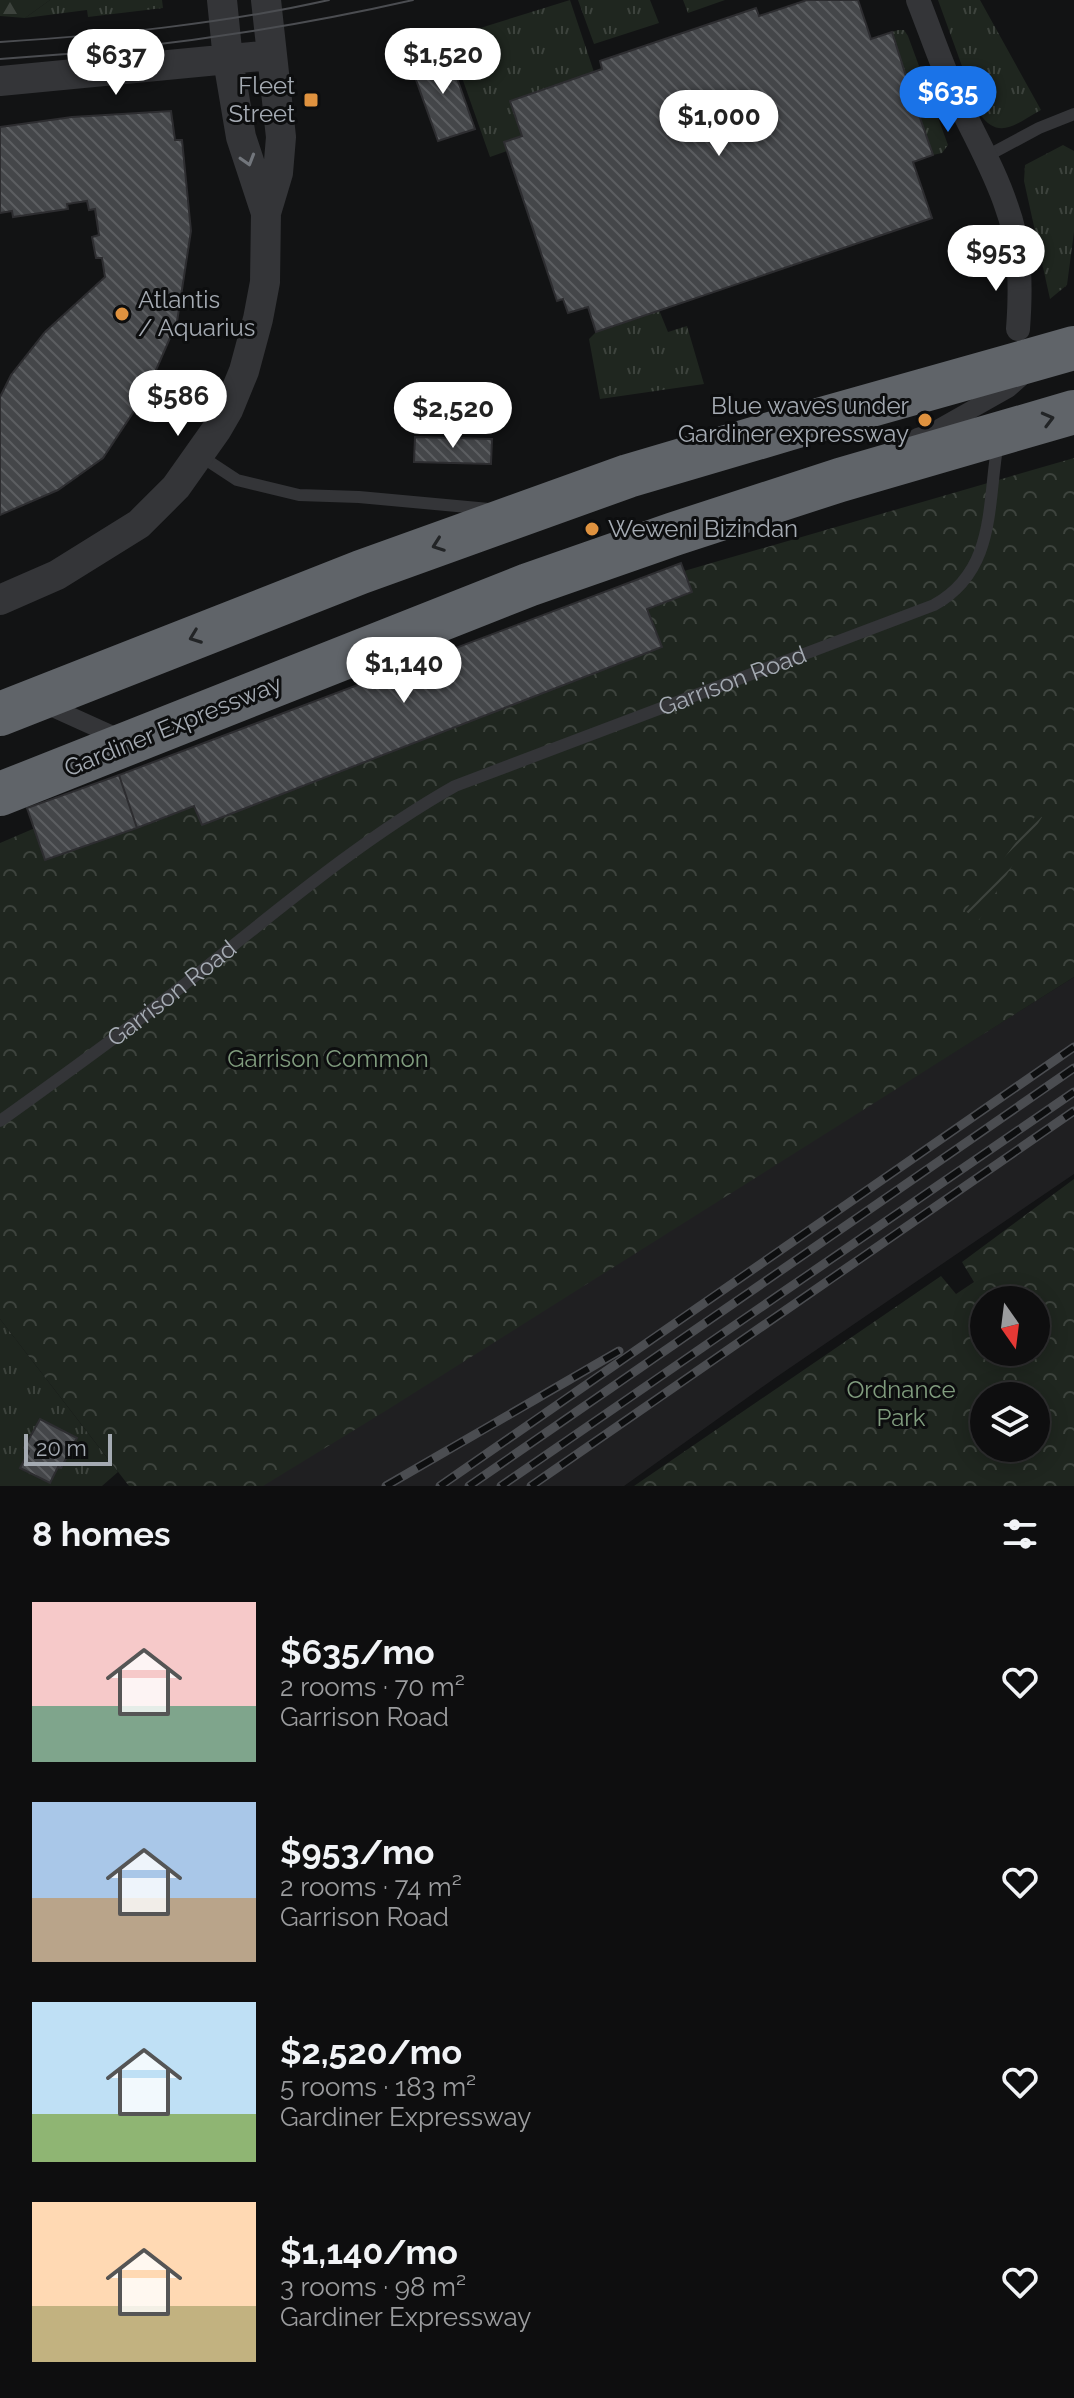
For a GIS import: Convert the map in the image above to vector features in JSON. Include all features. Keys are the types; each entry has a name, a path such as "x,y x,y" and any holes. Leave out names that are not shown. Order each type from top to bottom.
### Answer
{"highway":[{"path":"0,714 361,572 628,476 1074,348"},
{"name":"Gardiner Expressway","path":"0,794 543,579 840,480 1074,412"}],"street":[{"path":"222,0 241,137 266,213"},
{"path":"0,600 57,575 139,524 176,487 228,410 251,351 265,282 266,213 278,173 281,137 266,0"},
{"path":"918,0 951,86 1009,211 1021,296 1016,339"},
{"path":"0,81 272,55"},
{"path":"901,442 930,433 1006,396 1074,335"},
{"path":"663,519 856,457"},
{"path":"0,701 20,693 117,737 481,595 532,565"}],"lane":[{"path":"985,157 1039,128 1074,114"},
{"path":"1006,396 1016,339"},
{"path":"199,455 237,480 299,495 505,509 985,359"},
{"name":"Garrison Road","path":"0,1121 139,1021 318,879 410,812 444,793 934,605 951,595 971,574 984,543 1003,417"}],"shaded area":[{"path":"1074,977 1074,1174 775,1378 624,1486 261,1486"}],"green space":[{"path":"0,0 50,0 25,18 0,16"},
{"path":"50,0 162,0 163,8 88,17 87,10 25,18"},
{"path":"570,0 594,72 510,101 522,136 504,142 507,151 490,157 448,38"},
{"path":"578,0 650,0 659,23 594,44"},
{"path":"683,0 725,0 688,13"},
{"path":"938,0 980,0 1041,110 1008,127 994,127 986,122 979,113"},
{"path":"904,30 908,36 948,145 942,153 933,155 918,112 921,95 913,80 906,76 892,32"},
{"path":"1063,145 1074,151 1074,232 1067,285 1050,299 1024,181 1025,165"},
{"path":"659,310 668,332 687,326 704,384 600,399 589,339 596,332"},
{"name":"Garrison Common","path":"1074,458 1074,977 263,1486 129,1486 0,1319 0,843 336,699 684,571"},
{"path":"1037,814 1042,817 979,920 965,911"},
{"name":"Ordnance Park","path":"1074,1179 1074,1486 634,1486 941,1276 956,1294 974,1282 962,1262"},
{"path":"0,1319 118,1472 102,1486 0,1486"}],"building":[{"path":"807,0 858,0 871,39 892,32 906,76 913,80 921,95 918,112 933,155 913,162 932,218 596,332 588,307 568,313 563,299 557,301 504,142 522,136 510,101 602,69 600,61 756,8 759,16"},
{"path":"447,50 475,129 438,141 410,63"},
{"name":"Atlantis / Aquarius","path":"171,111 175,140 182,140 191,231 177,322 146,393 103,458 58,490 0,515 0,397 11,375 45,332 105,277 102,258 96,258 92,237 99,235 95,209 89,210 87,201 67,204 68,209 13,217 12,211 0,213 0,127 72,117"},
{"path":"415,437 492,439 491,464 414,462"},
{"path":"681,563 692,592 647,609 662,647 202,825 194,806 137,828 119,775"},
{"path":"119,775 137,828 45,860 27,808"},
{"path":"40,1419 77,1438 50,1483 20,1468 29,1451 24,1448"}],"tram line":[{"path":"0,42 166,27 248,16 329,0"},
{"path":"0,59 207,38 413,0"}],"railway":[{"path":"440,1486 1074,1047"},
{"path":"469,1486 1074,1068"},
{"path":"501,1486 1074,1092"},
{"path":"531,1486 1074,1111"},
{"path":"386,1486 619,1351"}],"place":[{"name":"Fleet Street","path":"311,100"},
{"name":"Atlantis / Aquarius","path":"122,314"},
{"name":"Blue waves under Gardiner expressway","path":"925,420"},
{"name":"Weweni Bizindan","path":"592,529"}]}
